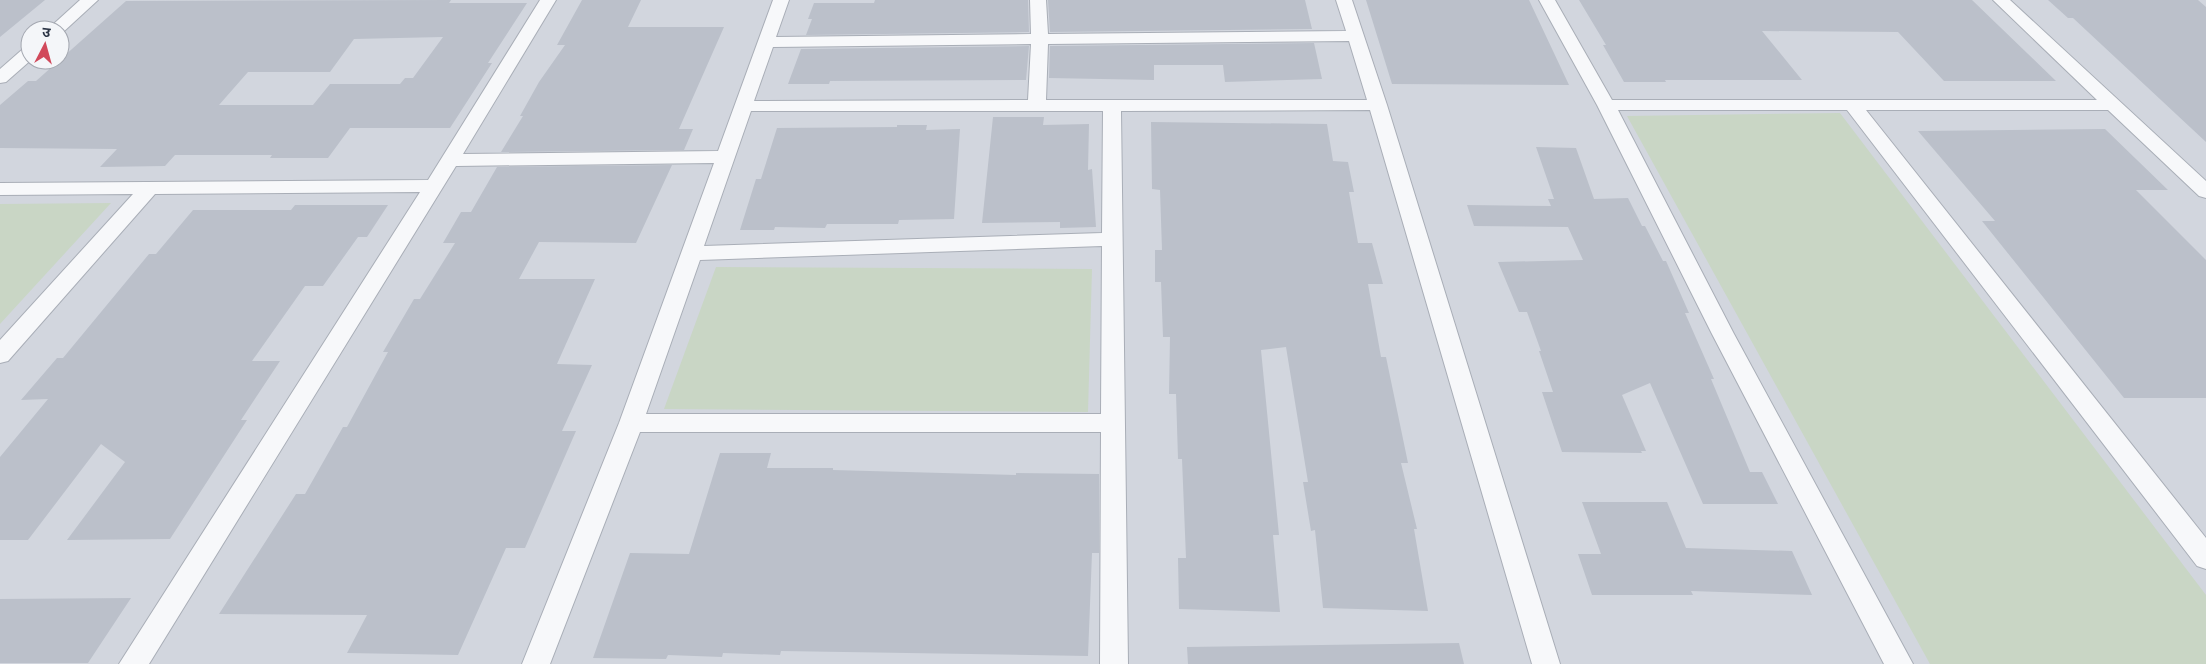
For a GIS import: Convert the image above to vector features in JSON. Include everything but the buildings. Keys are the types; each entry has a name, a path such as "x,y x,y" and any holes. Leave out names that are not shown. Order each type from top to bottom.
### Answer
{"lane":[{"path":"67,20 90,0"},
{"path":"133,664 434,186 548,0"},
{"path":"536,664 631,423 768,42 781,0"},
{"path":"1037,106 1040,40 1038,0"},
{"path":"1344,0 1378,105 1546,664"},
{"path":"1547,0 1606,105 1723,334 1899,664"},
{"path":"2001,0 2206,192"},
{"path":"768,42 1357,36"},
{"path":"0,78 20,61"},
{"path":"1112,105 1114,664"},
{"path":"744,106 1378,105"},
{"path":"1606,105 2114,105"},
{"path":"1852,105 2206,558"},
{"path":"450,160 726,157"},
{"path":"0,189 434,186"},
{"path":"0,355 149,188"},
{"path":"692,253 1113,239"},
{"path":"631,423 1112,423"}],"shaded area":[{"path":"0,0 2206,0 2206,664 0,664"}],"green space":[{"path":"1840,113 2206,595 2206,664 1930,664 1627,116"},
{"path":"111,203 0,324 0,204"},
{"path":"716,267 1092,269 1088,412 664,409"}]}
